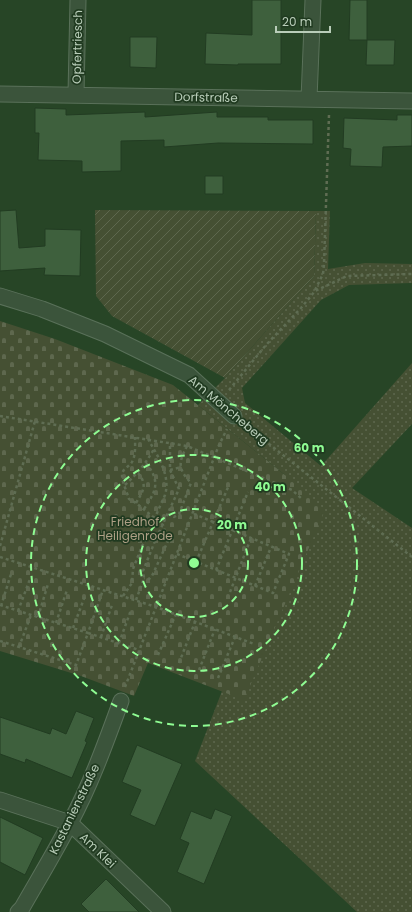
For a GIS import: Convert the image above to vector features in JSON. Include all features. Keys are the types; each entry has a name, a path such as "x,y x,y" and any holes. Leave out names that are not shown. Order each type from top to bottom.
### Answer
{"street":[{"name":"Opfertriesch","path":"76,94 78,0"},
{"path":"309,99 312,0"},
{"name":"Dorfstraße","path":"0,94 412,100"},
{"name":"Am Möncheberg","path":"0,296 42,309 105,334 189,375 234,416"},
{"name":"Kastanienstraße","path":"18,912 22,908 70,823 84,794 121,700"},
{"name":"Am Klei","path":"0,800 70,823 163,912"}],"path":[{"path":"218,401 315,291 322,274 324,264 330,99"},
{"path":"315,291 347,276 412,274"},
{"path":"0,416 187,446 292,490 301,498"},
{"path":"121,700 219,445 234,416"},
{"name":"Am Möncheberg","path":"234,416 412,557"},
{"path":"0,546 35,421"},
{"path":"135,437 135,450 132,462 124,470 122,475 129,499 163,525 168,541 152,576 148,579 144,578"},
{"path":"148,439 162,463 166,485 165,494 155,518"},
{"path":"136,600 144,578 143,571 178,489 170,470 170,443"},
{"path":"168,514 174,517 179,514 191,483 182,472 180,460 187,446"},
{"path":"125,485 138,473 154,449"},
{"path":"144,509 154,493 155,487 155,480 146,463"},
{"path":"170,470 181,468"},
{"path":"136,503 144,486 143,479 138,473"},
{"path":"196,562 229,485"},
{"path":"216,570 248,492"},
{"path":"177,554 273,593 288,554 192,513"},
{"path":"230,592 251,538"},
{"path":"123,596 132,583 133,569 142,546 145,541 155,541"},
{"path":"255,586 271,547"},
{"path":"0,557 136,600 254,644"},
{"path":"11,574 0,606 139,650"},
{"path":"18,611 30,579"},
{"path":"38,617 48,584"},
{"path":"56,623 67,590"},
{"path":"0,641 76,665 103,590"},
{"path":"73,628 85,596"},
{"path":"101,637 112,605"},
{"path":"120,643 131,610"},
{"path":"158,655 176,614"},
{"path":"19,647 30,615"},
{"path":"178,663 195,622"},
{"path":"199,670 215,629"},
{"path":"218,678 235,637"}],"green space":[{"path":"95,210 316,211 314,276 225,378 112,316 96,296"},
{"path":"316,211 330,211 328,269 365,263 412,264 412,283 349,285 321,300 242,388 245,403 321,466 412,363 412,424 352,488 412,528 412,912 357,912 195,761 222,691 244,699 285,475 198,405 225,378 314,276"},
{"name":"Friedhof Heiligenrode","path":"0,321 55,339 173,385 285,475 325,510 244,700 148,663 134,696 81,676 0,651"}],"building":[{"path":"252,0 281,0 281,64 205,64 206,33 252,35"},
{"path":"350,0 367,0 367,40 349,40"},
{"path":"130,37 157,37 156,68 130,67"},
{"path":"367,40 395,40 394,65 366,65"},
{"path":"35,108 66,109 66,115 145,112 145,117 217,112 217,117 268,117 268,120 313,120 313,144 218,143 164,147 164,140 121,141 121,171 82,172 82,161 38,160 39,133 35,133"},
{"path":"397,115 412,115 412,146 383,147 382,167 350,166 351,149 343,148 344,118 397,120"},
{"path":"205,176 223,176 223,194 205,194"},
{"path":"16,210 19,248 45,246 45,229 81,230 80,276 44,275 45,268 0,271 0,211"},
{"path":"76,711 94,718 85,741 87,742 72,778 26,759 25,763 0,754 0,717 50,734 52,728 66,734"},
{"path":"137,745 182,764 155,826 130,815 141,790 122,782"},
{"path":"215,809 232,816 204,884 177,872 189,843 180,839 191,811 211,819"},
{"path":"0,817 43,838 25,875 0,862"},
{"path":"106,879 139,912 89,912 81,904"}]}
